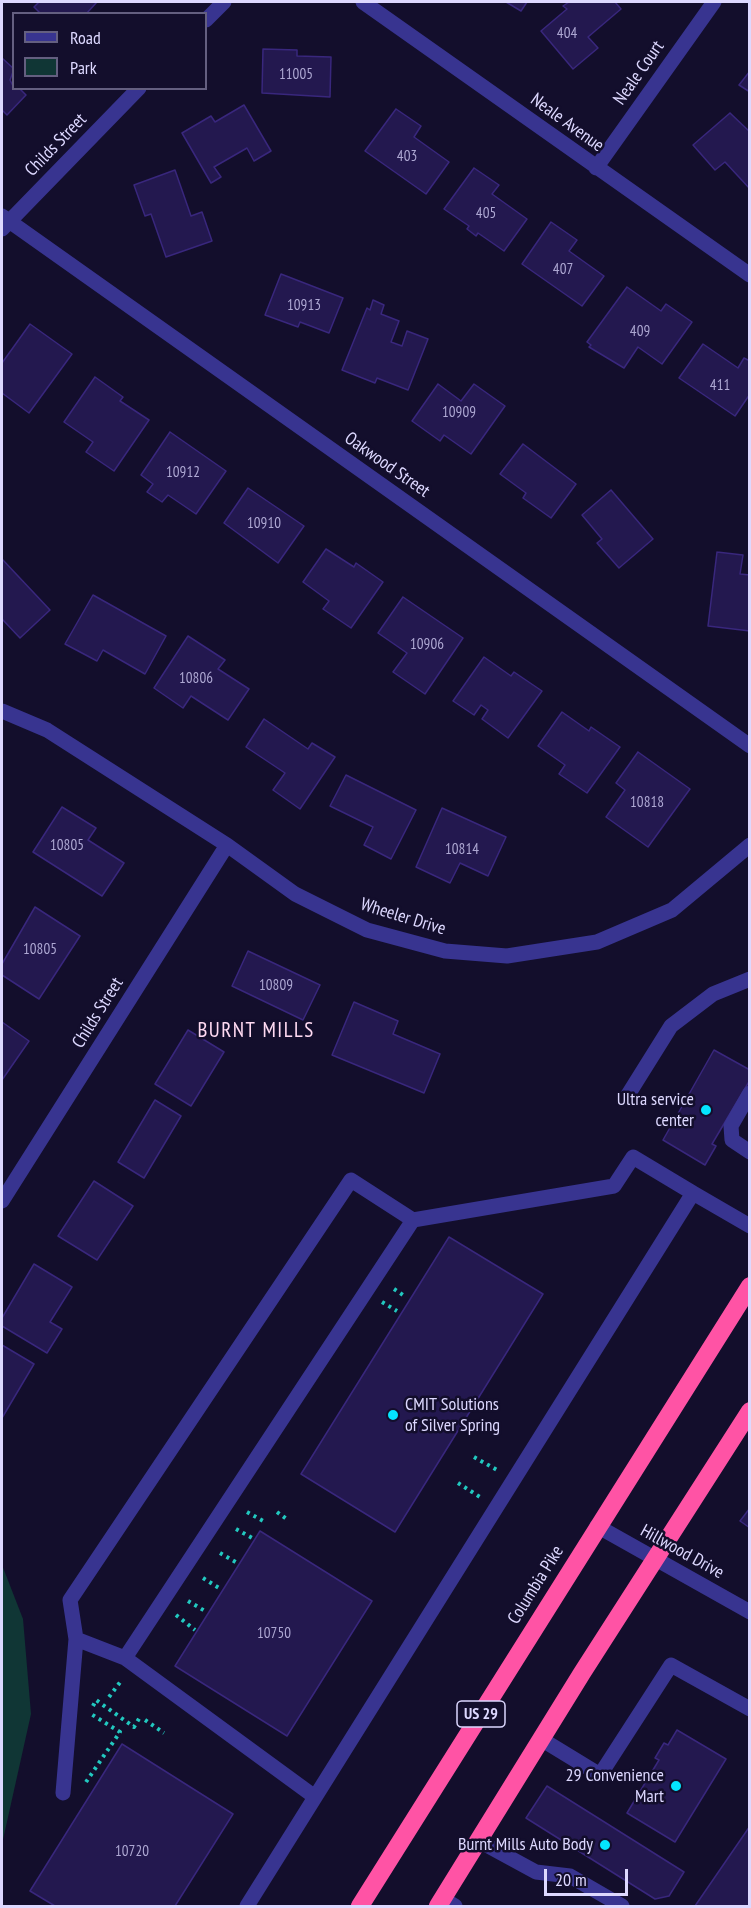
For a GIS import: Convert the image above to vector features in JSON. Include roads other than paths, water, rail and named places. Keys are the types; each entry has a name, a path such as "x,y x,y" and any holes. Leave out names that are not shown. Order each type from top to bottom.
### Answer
{"highway":[{"name":"Columbia Pike","path":"360,1906 750,1286"},
{"path":"446,1904 479,1841 541,1739 750,1411"}],"street":[{"path":"207,19 224,2"},
{"name":"Neale Avenue","path":"363,2 750,275"},
{"name":"Neale Court","path":"596,168 714,2"},
{"name":"Childs Street","path":"4,222 137,90"},
{"name":"Oakwood Street","path":"4,222 750,746"},
{"name":"Wheeler Drive","path":"2,711 47,730 227,845 295,894 367,930 445,951 507,956 597,942 672,910 750,845"},
{"name":"Childs Street","path":"2,1201 227,845"},
{"path":"626,1098 671,1026 713,994 750,979"},
{"path":"750,1093 732,1126 732,1140 750,1152"},
{"path":"63,1793 76,1639 70,1600 351,1180 413,1220 614,1186 633,1157 750,1226"},
{"path":"247,1906 693,1193"},
{"path":"125,1658 413,1220"},
{"name":"Hillwood Drive","path":"597,1526 750,1612"},
{"path":"76,1639 125,1658 315,1797"},
{"path":"541,1739 600,1775 671,1665 750,1709"},
{"path":"479,1841 536,1872 570,1876 622,1906"}],"place":[{"name":"Ultra service center","path":"706,1110"},
{"name":"CMIT Solutions of Silver Spring","path":"393,1415"},
{"name":"29 Convenience Mart","path":"676,1786"},
{"name":"Burnt Mills Auto Body","path":"605,1845"}],"district":[{"name":"BURNT MILLS","path":"256,1031"}]}
